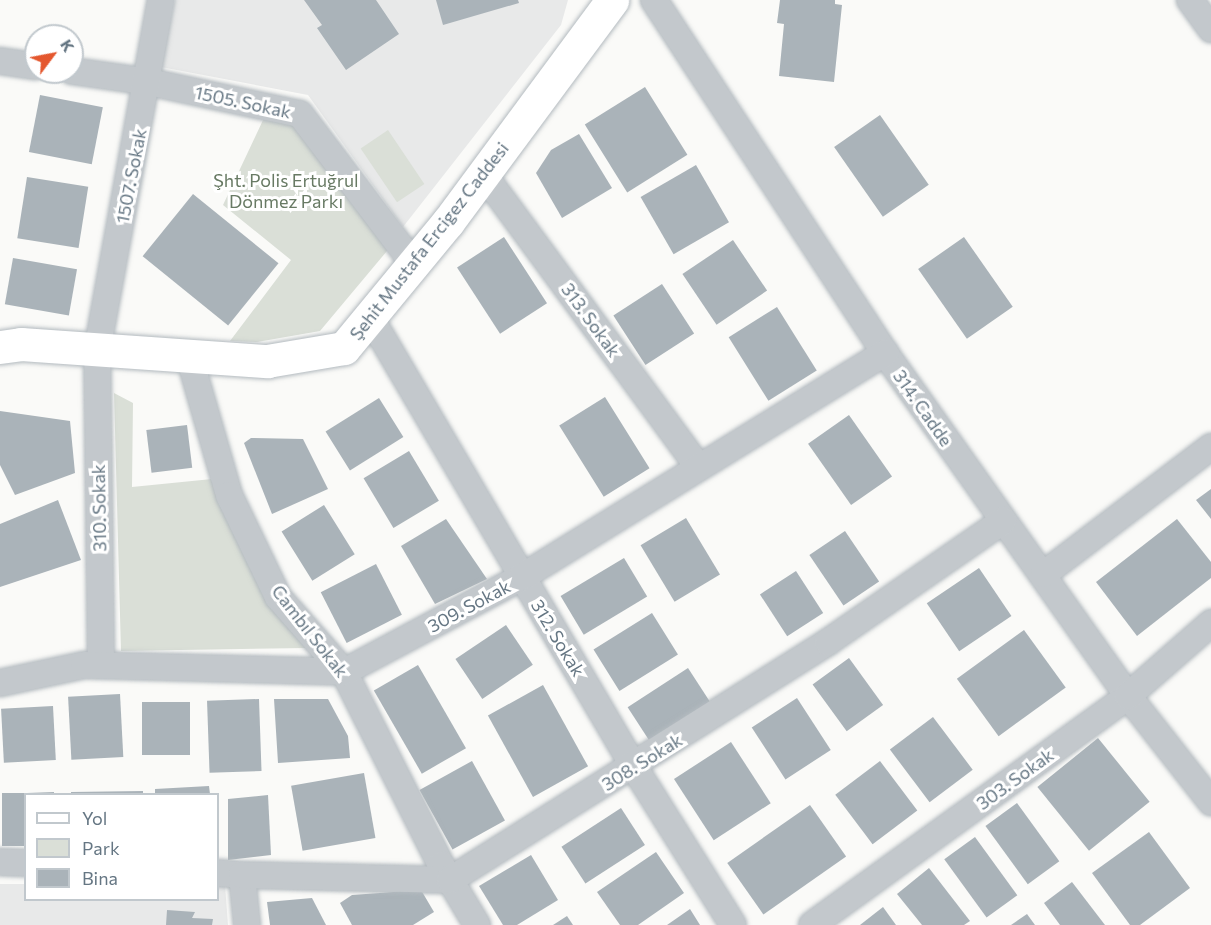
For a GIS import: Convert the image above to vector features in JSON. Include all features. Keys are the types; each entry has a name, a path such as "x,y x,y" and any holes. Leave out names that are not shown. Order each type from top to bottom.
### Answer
{"main road":[{"name":"Şehit Mustafa Ercigez Caddesi","path":"7,344 267,361 344,348 484,175 612,0"}],"street":[{"name":"1507. Sokak","path":"98,351 149,82 161,0"},
{"name":"314. Cadde","path":"654,0 885,353 1003,521 1044,574 1128,696 1211,802"},
{"path":"1190,0 1211,29"},
{"path":"0,61 24,64"},
{"name":"1505. Sokak","path":"84,73 149,82 300,114 414,264"},
{"name":"313. Sokak","path":"484,175 698,466"},
{"name":"312. Sokak","path":"370,317 634,767 733,925"},
{"name":"310. Sokak","path":"98,351 101,665"},
{"name":"309. Sokak","path":"0,683 84,665 344,672 522,577 698,466 885,353"},
{"name":"Cambıl Sokak","path":"189,356 229,495 279,597 344,672 450,880 477,925"},
{"path":"1044,574 1211,447"},
{"name":"308. Sokak","path":"450,880 634,767 828,642 1003,521"},
{"name":"303. Sokak","path":"812,925 1128,696 1211,623"},
{"path":"0,862 24,863"},
{"path":"247,925 230,874 450,880"}],"shaded area":[{"path":"175,0 568,0 561,25 403,227 308,95 161,67"},
{"path":"0,884 24,884 24,901 219,901 219,885 225,885 228,925 0,925"}],"green space":[{"name":"Şht. Polis Ertuğrul Dönmez Parkı","path":"264,118 294,122 392,245 320,331 257,342 230,341 291,260 223,205"},
{"path":"388,130 424,184 397,202 361,148"},
{"path":"114,393 133,403 132,487 212,479 274,607 306,648 121,651"}],"building":[{"path":"304,0 376,0 399,34 346,70 317,28 322,25"},
{"path":"436,0 518,0 519,3 443,25"},
{"path":"780,0 835,0 835,4 842,5 834,82 779,76 784,24 777,23"},
{"path":"645,87 687,155 627,192 585,125"},
{"path":"40,95 103,107 92,164 29,152"},
{"path":"880,115 929,185 883,217 834,147"},
{"path":"579,134 612,188 562,218 536,173 551,150"},
{"path":"696,165 729,222 674,254 641,197"},
{"path":"27,177 88,187 79,248 17,238"},
{"path":"193,194 278,263 228,325 143,256"},
{"path":"504,237 547,303 500,334 457,267"},
{"path":"964,237 1013,307 967,339 918,269"},
{"path":"733,240 767,291 717,325 682,274"},
{"path":"13,258 77,269 69,316 5,304"},
{"path":"662,284 694,333 645,365 613,316"},
{"path":"777,307 817,371 768,401 729,337"},
{"path":"605,397 650,468 604,497 559,426"},
{"path":"379,398 403,437 350,470 326,431"},
{"path":"0,411 70,421 75,473 15,495 0,465"},
{"path":"849,415 892,476 851,505 808,444"},
{"path":"187,425 192,468 152,473 146,430"},
{"path":"251,438 303,439 328,489 272,514 244,443"},
{"path":"409,451 439,501 393,528 364,478"},
{"path":"1211,489 1211,519 1196,500"},
{"path":"58,500 81,560 0,587 0,524"},
{"path":"324,505 355,554 312,581 282,531"},
{"path":"686,518 720,575 675,602 641,545"},
{"path":"446,519 487,579 435,604 401,546"},
{"path":"1177,519 1211,562 1211,578 1137,636 1096,582"},
{"path":"845,531 879,582 843,606 809,555"},
{"path":"624,558 647,597 584,635 561,596"},
{"path":"376,564 402,615 347,643 321,592"},
{"path":"979,568 1011,616 959,651 927,603"},
{"path":"796,571 823,613 787,636 760,594"},
{"path":"652,613 678,655 619,691 593,650"},
{"path":"506,625 533,665 482,699 455,659"},
{"path":"1024,630 1066,687 999,736 957,679"},
{"path":"849,658 883,705 847,731 813,684"},
{"path":"418,665 466,748 422,774 374,690"},
{"path":"688,668 710,702 649,741 628,707"},
{"path":"543,685 588,766 533,797 488,716"},
{"path":"120,694 123,757 71,760 68,697"},
{"path":"797,698 831,750 785,779 752,727"},
{"path":"259,699 262,771 210,773 207,701"},
{"path":"274,699 328,699 348,736 350,758 278,763"},
{"path":"142,702 190,702 190,755 142,755"},
{"path":"53,706 56,760 4,763 1,709"},
{"path":"933,717 973,770 930,802 890,749"},
{"path":"1098,738 1150,802 1089,851 1037,787"},
{"path":"731,742 771,803 714,840 674,779"},
{"path":"472,761 505,820 452,850 420,790"},
{"path":"880,761 917,811 873,844 835,795"},
{"path":"364,773 375,838 303,851 291,786"},
{"path":"209,786 210,793 155,793 155,789"},
{"path":"143,791 143,793 71,793"},
{"path":"2,793 24,793 24,846 2,846"},
{"path":"268,795 271,855 228,860 228,799"},
{"path":"1017,803 1059,861 1028,884 985,826"},
{"path":"810,805 846,857 763,915 727,863"},
{"path":"621,808 645,845 585,884 561,847"},
{"path":"1149,832 1190,888 1140,925 1130,925 1092,873"},
{"path":"975,837 1017,895 987,918 944,859"},
{"path":"656,852 684,893 638,925 620,925 597,892"},
{"path":"531,855 558,900 517,925 503,925 479,886"},
{"path":"929,868 970,921 964,925 922,925 897,894"},
{"path":"1072,882 1105,925 1060,925 1044,903"},
{"path":"421,890 434,912 413,925 352,925 340,903 352,895"},
{"path":"312,898 326,925 270,925 267,902"},
{"path":"883,907 896,925 860,925"},
{"path":"690,909 700,925 667,925"},
{"path":"167,910 195,912 192,918 213,919 212,925 166,925"},
{"path":"1027,914 1035,925 1011,925"},
{"path":"567,916 573,925 553,925"}]}
